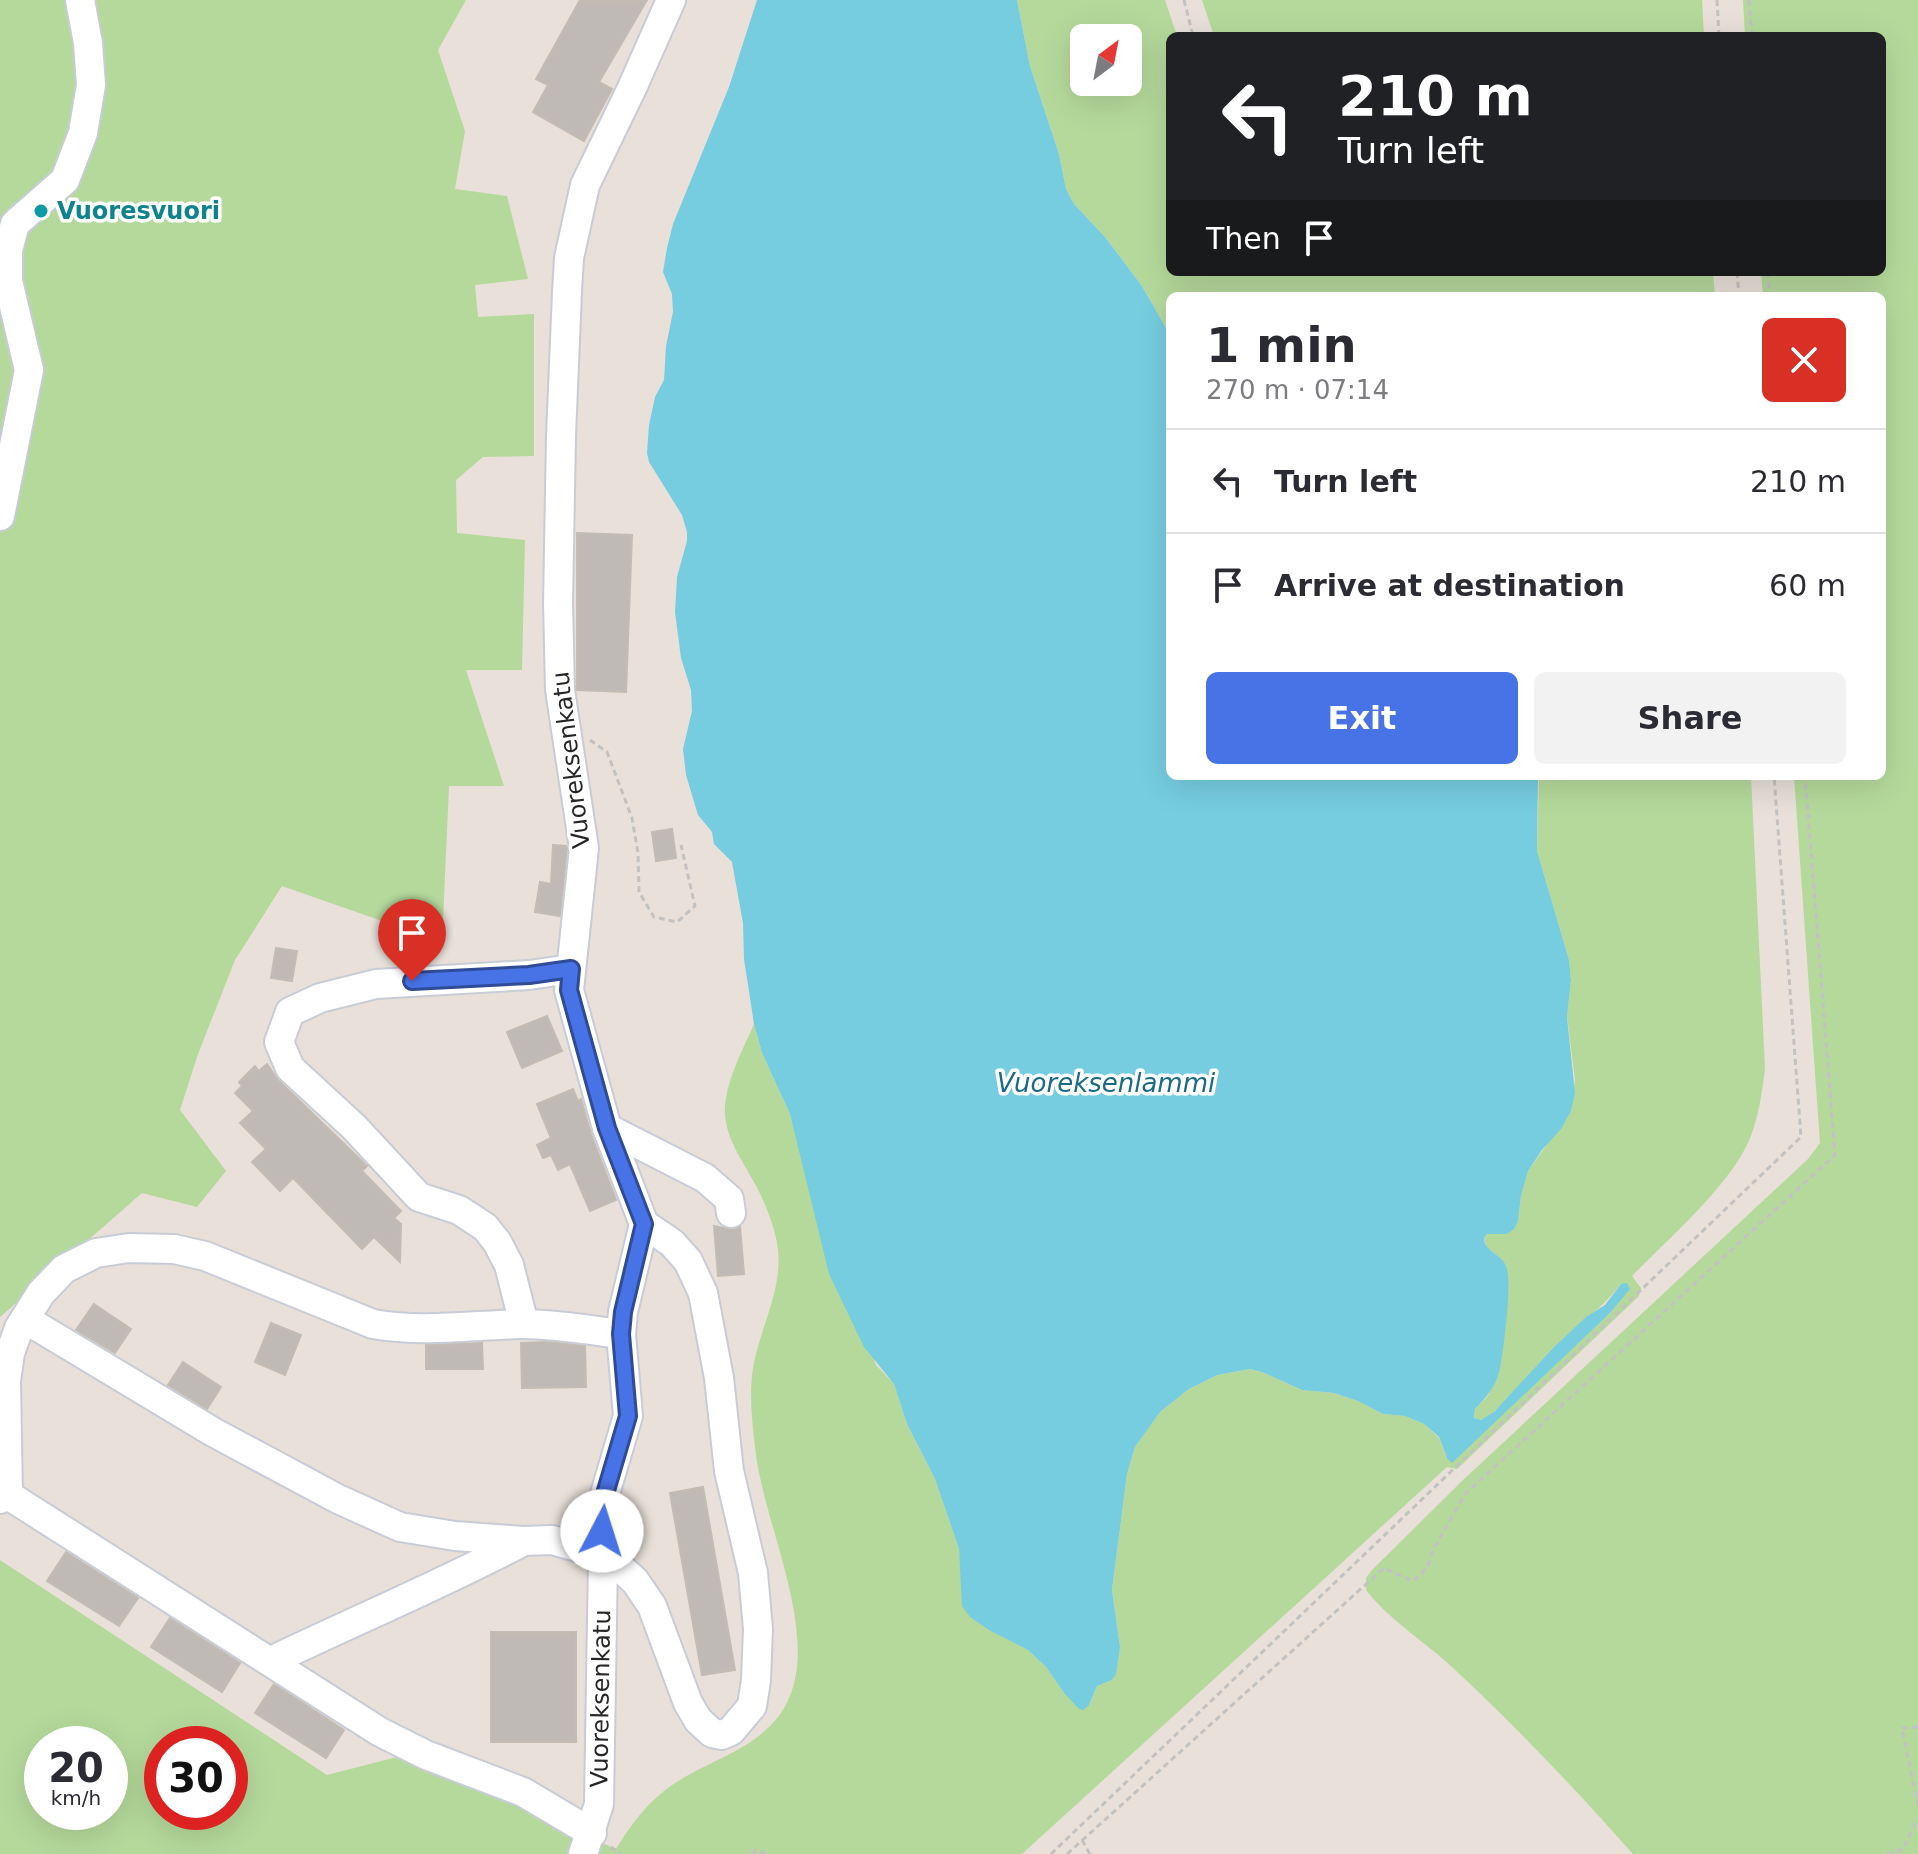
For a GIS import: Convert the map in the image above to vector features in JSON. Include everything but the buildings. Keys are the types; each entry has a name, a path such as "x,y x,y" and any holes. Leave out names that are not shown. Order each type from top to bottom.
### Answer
{"street":[{"path":"0,516 29,370 8,281 8,250 15,224 65,180 83,133 91,85 88,43 80,0"},
{"name":"Vuoreksenkatu","path":"588,1843 599,1804 602,1504 628,1416 621,1334 623,1312 644,1224 607,1128 569,990 584,848 560,690 561,436 569,258 585,185 671,0"},
{"path":"524,1324 509,1265 485,1227 459,1210 419,1197 354,1127 290,1068 279,1042 290,1012 351,988 571,969"},
{"path":"607,1128 705,1178 729,1199 731,1213"},
{"path":"25,1319 213,1432 338,1499 400,1527 455,1536 552,1540 603,1557 625,1571 652,1606 688,1703 698,1720 712,1733 722,1735 731,1731 752,1706 758,1629 753,1573 729,1471 719,1378 703,1293 688,1261 672,1243 644,1224"},
{"path":"588,1843 523,1792 426,1755 380,1732 271,1661 4,1497 6,1381 10,1353 41,1293 64,1269 96,1253 129,1248 174,1249 205,1256 373,1324 410,1329 454,1329 524,1324 621,1334"},
{"path":"271,1661 464,1572 523,1541"}],"path":[{"path":"1184,0 1192,32"},
{"path":"1717,0 1719,32"},
{"path":"1749,0 1752,32"},
{"path":"564,721 607,752 632,818 638,853 639,892 654,917 677,922 695,906 681,845"},
{"path":"1051,1854 1801,1137 1774,780"},
{"path":"1067,1854 1384,1568 1413,1581 1427,1568 1433,1550 1465,1494 1835,1155 1805,780"},
{"path":"1918,1727 1902,1728 1918,1806"},
{"path":"1887,1854 1903,1849 1918,1818"},
{"path":"1082,1840 1090,1854"},
{"path":"752,1854 756,1850 767,1854"}],"green space":[{"path":"0,0 466,0 438,50 465,131 455,189 507,196 528,279 475,285 478,317 534,314 534,456 483,457 456,480 457,533 525,540 522,670 466,670 504,786 449,786 442,942 282,886 235,960 180,1110 226,1171 197,1207 142,1193 0,1317"},
{"path":"1017,0 1165,0 1176,32 1166,32 1166,276 1713,276 1715,292 1166,292 1166,328 1142,286 1105,237 1074,204 1066,189 1059,154 1030,66"},
{"path":"1202,0 1702,0 1704,32 1213,32"},
{"path":"1743,0 1918,0 1918,1854 1633,1854 1500,1713 1442,1658 1386,1612 1366,1590 1366,1578 1372,1570 1463,1480 1808,1159 1820,1143 1794,780 1886,780 1886,292 1763,292 1761,276 1886,276 1886,32 1745,32"},
{"path":"1539,780 1751,780 1765,1069 1751,1136 1730,1172 1698,1210 1632,1276 1641,1288 1639,1296 1457,1469 1447,1467 1022,1854 0,1854 0,1560 327,1775 405,1755 616,1849 645,1808 657,1797 765,1731 790,1696 797,1668 797,1638 786,1573 760,1476 751,1398 756,1352 778,1272 776,1238 757,1188 728,1132 725,1110 731,1079 754,1024 762,1053 790,1114 803,1162 876,1365 894,1384 907,1424 935,1479 959,1549 961,1569 1013,1641 1046,1667 1064,1693 1089,1705 1097,1686 1112,1680 1120,1647 1112,1590 1127,1474 1135,1447 1160,1412 1189,1389 1217,1375 1250,1369 1262,1372 1302,1390 1334,1393 1383,1414 1405,1416 1424,1424 1439,1438 1447,1458 1609,1314 1621,1284 1552,1349 1498,1408 1480,1420 1474,1418 1475,1409 1487,1397 1499,1374 1500,1258 1487,1248 1484,1238 1487,1234 1507,1234 1518,1221 1528,1171 1571,1111 1575,1080 1567,1016 1571,980 1569,960 1537,851"}],"water":[{"name":"Vuoreksenlammi","path":"757,0 1017,0 1030,66 1059,154 1066,189 1074,204 1105,237 1142,286 1166,328 1166,780 1538,780 1537,851 1569,960 1571,980 1567,1017 1575,1093 1571,1111 1561,1129 1528,1171 1514,1229 1507,1234 1487,1234 1484,1238 1487,1247 1506,1266 1508,1302 1499,1373 1475,1409 1474,1418 1481,1420 1495,1411 1553,1348 1586,1317 1605,1305 1621,1284 1627,1283 1630,1289 1609,1314 1452,1463 1439,1437 1424,1424 1405,1416 1383,1414 1334,1393 1302,1390 1262,1372 1250,1369 1217,1375 1189,1389 1160,1412 1135,1447 1127,1474 1112,1590 1120,1647 1116,1674 1112,1680 1097,1686 1089,1705 1083,1710 1064,1693 1046,1667 1028,1650 989,1630 970,1617 962,1606 959,1549 935,1479 907,1424 894,1384 864,1347 829,1274 790,1114 762,1053 754,1024 744,959 743,923 732,862 714,844 712,832 698,815 686,775 683,749 692,711 691,690 681,658 675,612 677,577 687,532 682,515 649,462 647,453 655,397 664,380 666,346 673,312 672,294 663,272 667,248 673,224 729,87"}],"place":[{"name":"Vuoresvuori","path":"41,211"}],"route":[{"path":"412,981 529,975 571,969 569,990 607,1128 644,1224 623,1312 621,1334 628,1416 602,1504 602,1531"}]}
